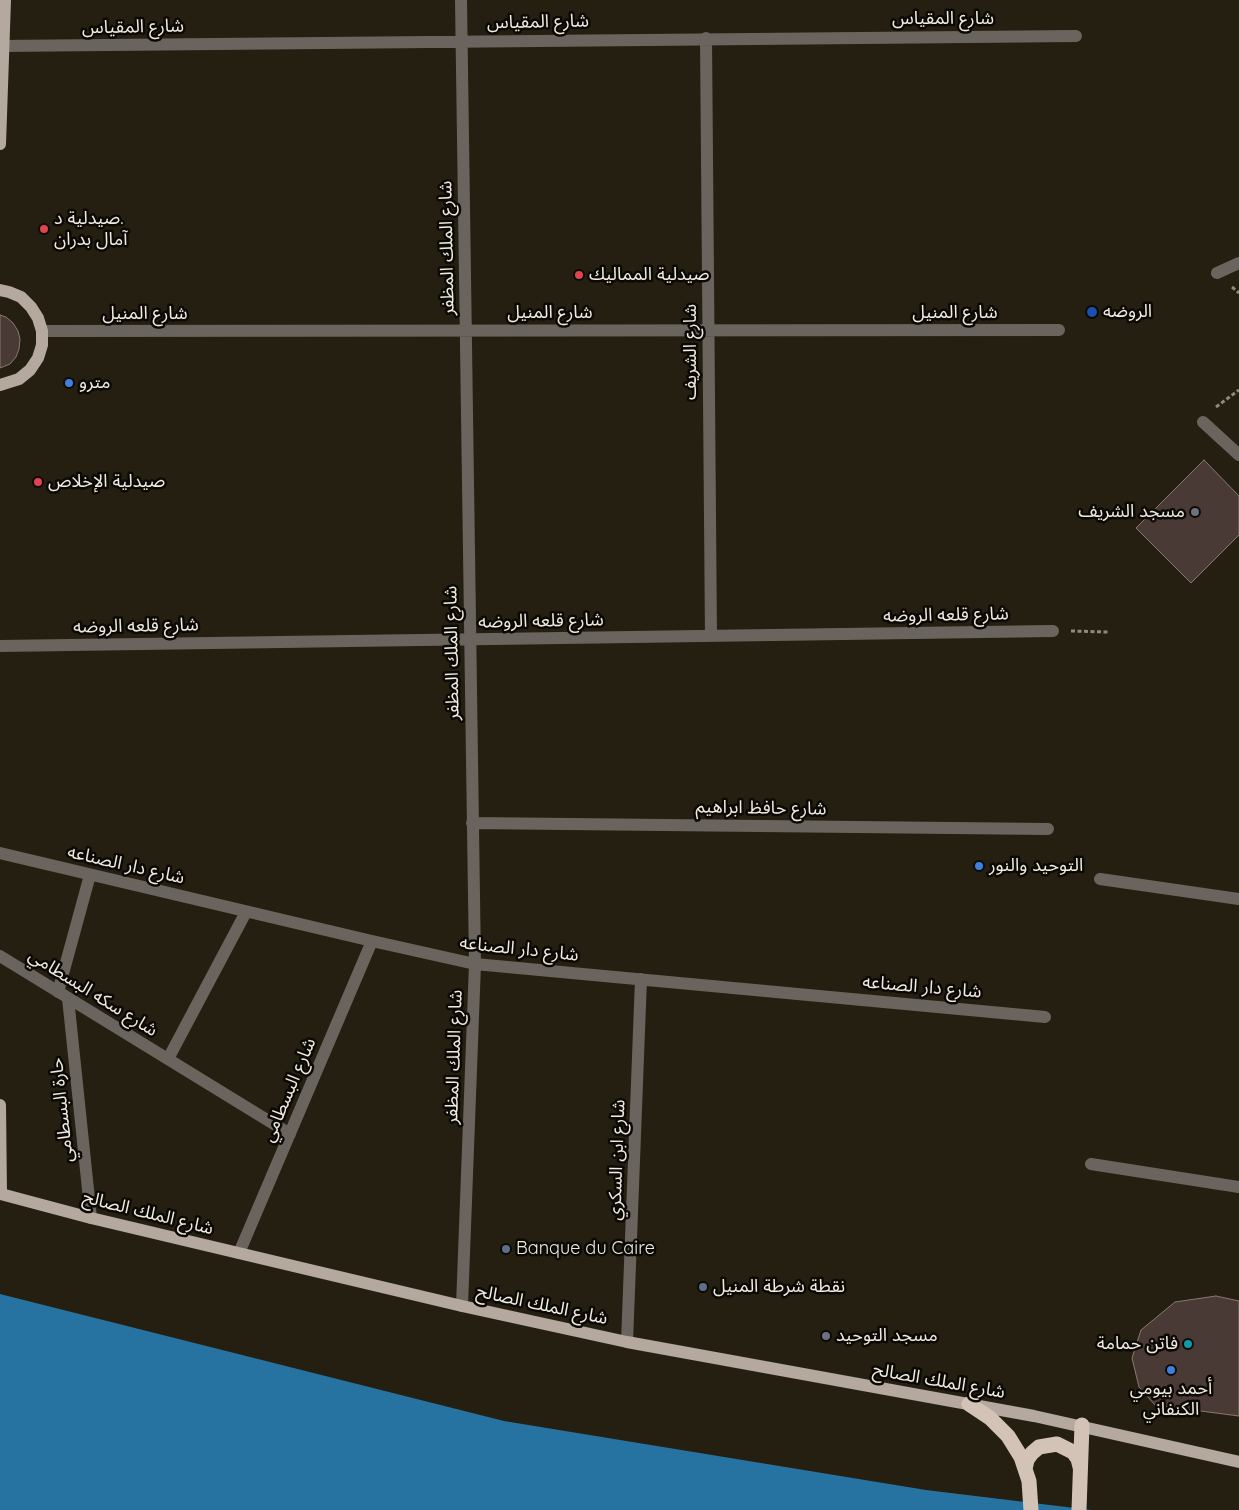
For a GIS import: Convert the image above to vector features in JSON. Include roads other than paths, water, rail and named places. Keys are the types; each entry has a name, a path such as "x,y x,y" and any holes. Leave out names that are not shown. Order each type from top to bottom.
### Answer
{"highway":[{"path":"969,1404 990,1418 1008,1436 1021,1457 1029,1481 1031,1508"},
{"path":"1079,1510 1082,1425"},
{"path":"1025,1469 1027,1460 1032,1453 1039,1447 1048,1444 1057,1444 1073,1452 1081,1468"}],"main road":[{"path":"0,144 4,0"},
{"path":"0,290 21,297 38,318 42,331 42,345 38,358 30,370 19,379 0,386"},
{"path":"0,1105 0,1194"},
{"name":"شارع الملك الصالح","path":"0,1194 91,1218 462,1306 627,1342 1082,1425 1239,1462"}],"street":[{"name":"شارع الملك المظفر","path":"461,0 475,964 462,1306"},
{"name":"شارع المقياس","path":"2,46 1076,36"},
{"name":"شارع الشريف","path":"706,38 711,636"},
{"path":"1217,273 1239,263"},
{"name":"شارع المنيل","path":"42,331 1059,330"},
{"path":"1203,422 1239,456"},
{"name":"شارع قلعه الروضه","path":"0,646 1053,631"},
{"name":"شارع حافظ ابراهيم","path":"472,823 1048,829"},
{"name":"شارع دار الصناعه","path":"0,853 372,942 475,964 1044,1016"},
{"path":"63,995 90,875"},
{"path":"1100,879 1239,899"},
{"name":"شارع سكه البسطامي","path":"168,1060 246,912"},
{"name":"شارع البسطامي","path":"239,1253 372,942"},
{"name":"شارع سكه البسطامي","path":"0,956 290,1134"},
{"name":"شارع ابن السكري","path":"627,1342 641,979"},
{"name":"حارة البسطامي","path":"63,995 91,1218"},
{"path":"1091,1164 1239,1187"}],"water":[{"path":"0,1294 504,1421 926,1490 1091,1510 0,1510"}],"place":[{"name":"صيدلية د. آمال بدران","path":"44,229"},
{"name":"صيدلية المماليك","path":"579,275"},
{"name":"الروضه","path":"1092,312"},
{"name":"مترو","path":"69,383"},
{"name":"صيدلية الإخلاص","path":"38,482"},
{"name":"مسجد الشريف","path":"1195,512"},
{"name":"التوحيد والنور","path":"979,866"},
{"name":"Banque du Caire","path":"506,1249"},
{"name":"نقطة شرطة المنيل","path":"703,1287"},
{"name":"مسجد التوحيد","path":"826,1336"},
{"name":"فاتن حمامة","path":"1188,1344"},
{"name":"أحمد بيومي الكنفاني","path":"1171,1370"}]}
